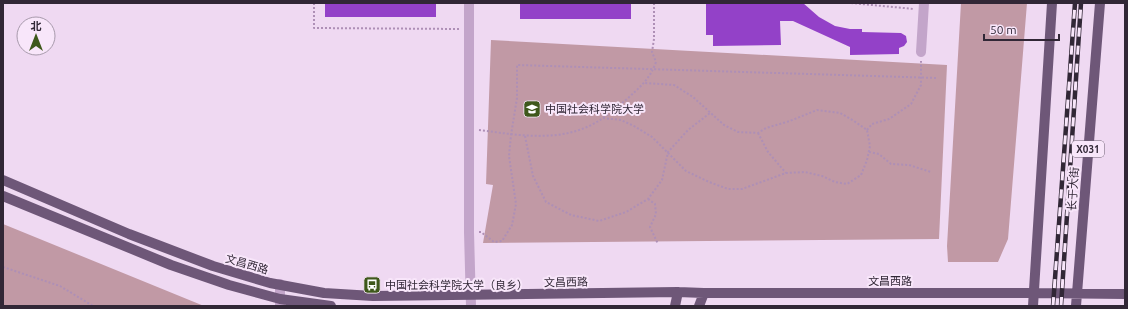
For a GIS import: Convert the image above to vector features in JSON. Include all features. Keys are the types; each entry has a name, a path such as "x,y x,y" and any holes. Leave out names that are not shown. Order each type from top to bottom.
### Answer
{"main road":[{"path":"1033,306 1052,3"},
{"name":"长于大街","path":"1076,306 1100,3"},
{"name":"文昌西路","path":"3,180 129,234 213,266 280,284 331,293 373,296 678,292 1125,294"},
{"path":"3,196 171,265 280,303 331,306"},
{"path":"675,306 678,292"},
{"path":"699,306 704,293"}],"street":[{"path":"469,3 469,232 471,306"},
{"path":"921,52 924,7"},
{"path":"280,284 280,303"}],"path":[{"path":"314,3 314,28 469,29"},
{"path":"469,129 511,135 552,136 573,132 603,118 645,83 654,69 656,62 652,52 654,40 654,3"},
{"path":"852,3 924,7"},
{"path":"867,130 872,124 889,119 911,104 921,85 921,52"},
{"path":"469,232 481,232 494,242 502,241 512,225 516,204 509,156 517,98 517,65 938,78"},
{"path":"603,118 620,120 634,126 652,137 686,171 728,189 742,189 786,173 811,173 835,182 847,184 861,175 870,146 867,130 840,113 817,110 790,121 766,128 758,133 738,132 724,125 693,97 674,86 645,83"},
{"path":"525,136 532,176 546,202 571,215 599,221 626,212 648,199 662,180 668,152 688,130 710,113"},
{"path":"758,133 768,152 786,173"},
{"path":"869,152 879,154 891,164 909,165 931,172"},
{"path":"648,199 655,204 656,214 650,227 658,244"},
{"path":"3,268 60,286 93,306"}],"shaded area":[{"path":"961,3 1027,3 1008,239 998,262 948,262 947,246"},
{"path":"491,40 947,65 939,239 483,243 493,185 486,184"},
{"path":"3,224 204,306 3,306"}],"building":[{"path":"325,3 436,3 436,17 325,17"},
{"path":"520,3 631,3 631,19 520,19"},
{"path":"706,3 803,3 819,17 835,26 850,29 862,29 862,32 901,33 906,36 907,42 904,46 899,48 899,54 850,55 850,47 793,21 780,21 781,45 713,46 713,35 706,35"}],"railway":[{"path":"1053,306 1075,3"},
{"path":"1061,306 1081,3"}],"place":[{"name":"中国社会科学院大学","path":"532,109"},
{"name":"中国社会科学院大学（良乡）","path":"372,285"}]}
